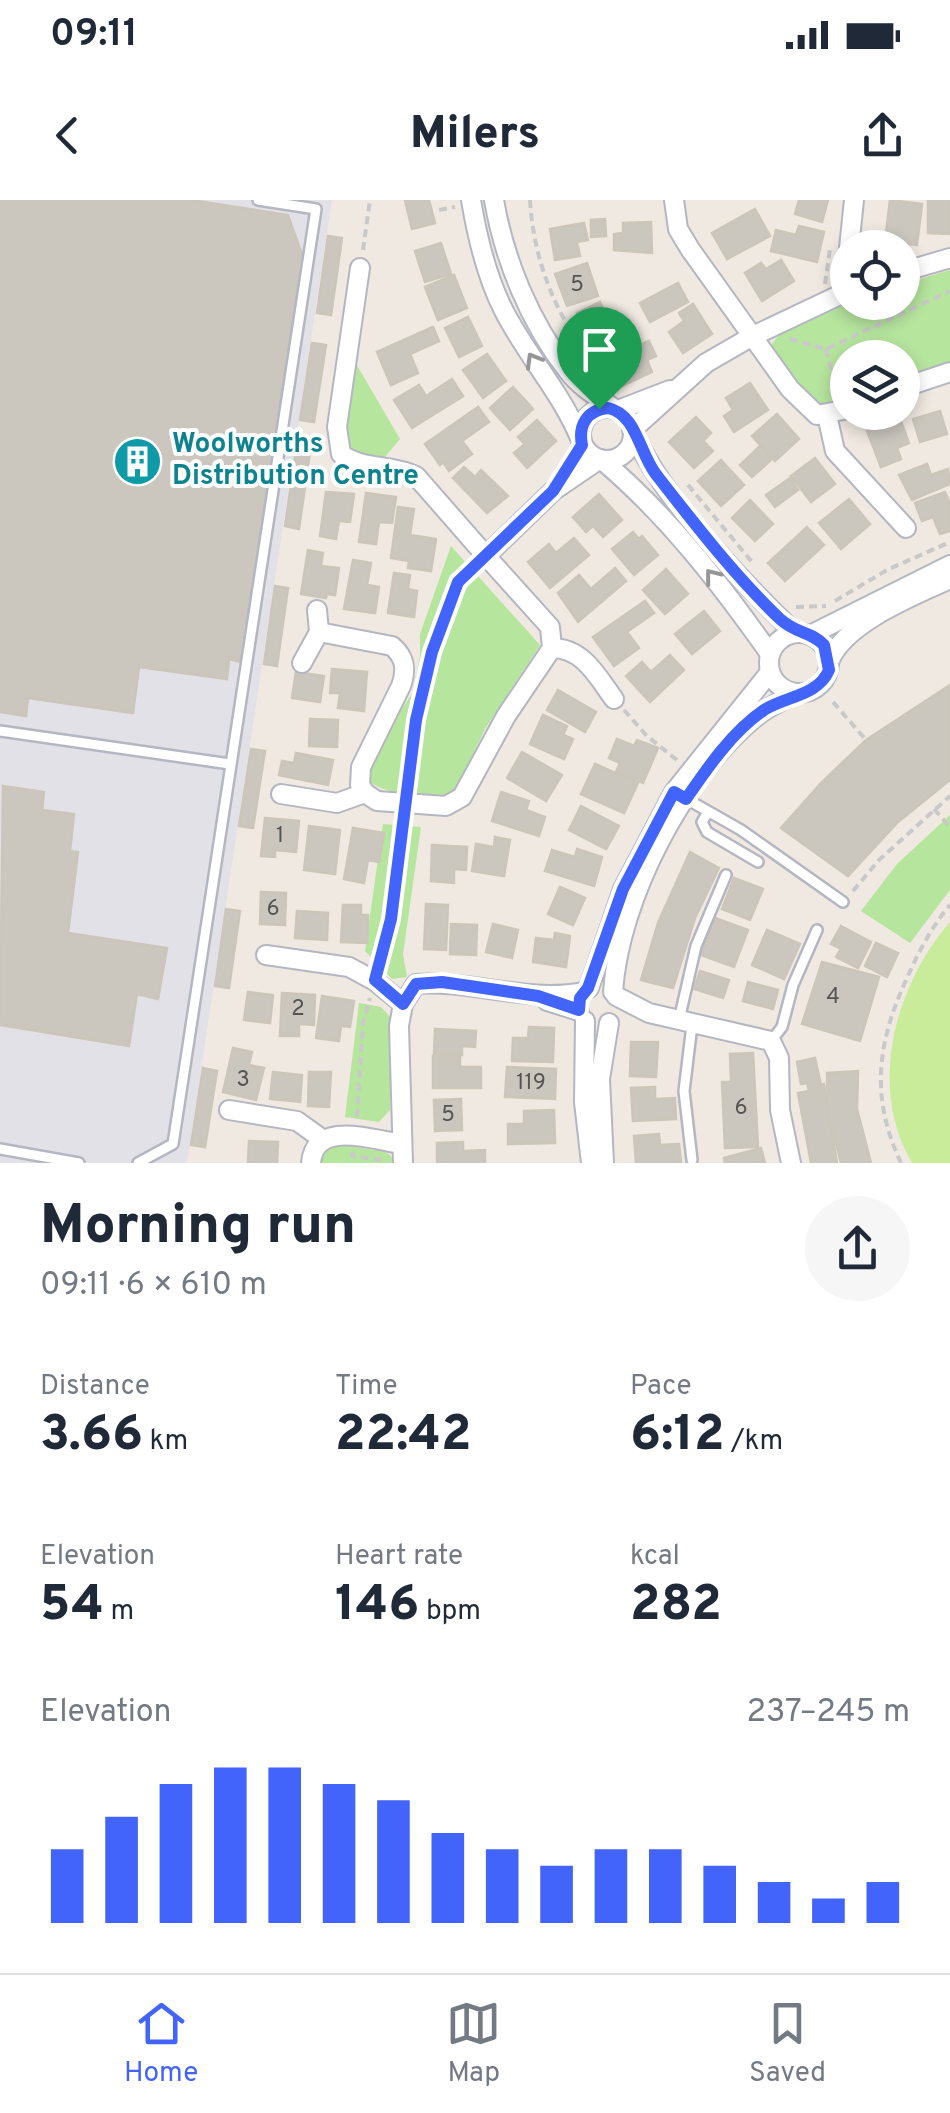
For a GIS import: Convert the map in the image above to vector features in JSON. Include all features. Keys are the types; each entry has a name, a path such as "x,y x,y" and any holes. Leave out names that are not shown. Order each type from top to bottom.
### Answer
{"street":[{"path":"471,200 502,308 567,410 582,444 627,479 669,522 770,663 780,687 798,693"},
{"path":"494,200 517,280 569,373 628,418 644,458 686,512 803,634 824,645 829,662"},
{"path":"674,200 678,229 751,337 790,389 816,414 830,413"},
{"path":"849,230 854,200"},
{"path":"920,267 950,258"},
{"path":"319,632 392,646 399,652 405,668 401,686 361,767 360,785 364,793 377,801 408,804 446,806 462,797 506,716 552,648 550,627 416,476 402,469 363,464 341,454 337,427 360,268"},
{"path":"486,556 553,491 601,459 610,460 624,453 632,430 706,364 751,337 830,300"},
{"path":"920,382 950,372"},
{"path":"553,491 582,444 581,426 591,412 617,410 679,386"},
{"path":"837,430 835,451 906,528"},
{"path":"604,1163 600,1079 618,1008 615,966 632,905 692,768 770,663 779,640 803,634 950,565"},
{"path":"590,1163 584,1102 584,1003 623,889 680,796 755,717 822,682 844,638 863,624 950,580"},
{"path":"302,663 319,632 317,610"},
{"path":"552,648 566,648 581,656 614,699"},
{"path":"281,794 337,802 364,793"},
{"path":"266,955 348,967 375,980 403,1004"},
{"path":"311,1163 314,1147 322,1139 336,1135 355,1138 397,1156 399,1026 403,1004 416,984 442,982 584,1003"},
{"path":"584,1003 602,986 649,1013 771,1041 779,1058 780,1110 791,1163"},
{"path":"584,1003 597,1026 649,1013"},
{"path":"228,1110 297,1121 322,1139"}],"lane":[{"path":"138,1163 173,1144 316,209 258,200"},
{"path":"0,730 230,764"},
{"path":"680,796 741,830 844,902"},
{"path":"708,812 702,822 707,832 758,862"},
{"path":"692,1160 684,1091 686,1023 696,946 726,876"},
{"path":"771,1041 782,1028 793,985 816,930"},
{"path":"0,1149 79,1163"}],"path":[{"path":"360,268 370,200"},
{"path":"826,349 830,368"},
{"path":"790,607 827,606 888,570 950,542"},
{"path":"397,1156 352,1156 363,1024 391,919 416,720 432,652 458,582 486,556"},
{"path":"614,699 646,736 672,758 692,768"},
{"path":"832,702 866,740"},
{"path":"844,902 879,860 950,796"},
{"path":"934,809 950,827"},
{"path":"900,1163 890,1139 880,1093 881,1052 894,1005 916,956 950,905"}],"shaded area":[{"path":"0,200 332,200 187,1163 0,1163"}],"green space":[{"path":"950,270 950,363 920,374 920,340 830,340 830,405 820,407 773,355 772,344 779,335 830,312 830,320 920,320 920,279"},
{"path":"355,362 400,439 385,457 357,454 345,442"},
{"path":"451,546 540,645 485,729 454,793 419,796 394,792 364,777 370,754 412,694 420,634"},
{"path":"950,815 950,890 910,943 861,911 897,864"},
{"path":"383,824 421,827 403,954 407,977 392,979 365,951"},
{"path":"950,922 950,1163 912,1163 898,1133 891,1102 894,1038 915,976"},
{"path":"359,1003 381,1007 391,1018 390,1110 379,1122 345,1117"},
{"path":"333,1144 383,1151 395,1163 319,1163 320,1155"}],"building":[{"name":"Woolworths Distribution Centre","path":"0,200 191,200 288,215 305,263 241,662 229,659 227,679 139,667 133,713 28,698 26,716 0,712"},
{"path":"405,200 429,200 435,223 412,229"},
{"path":"799,200 828,200 822,222 795,214"},
{"path":"890,200 922,204 919,230 886,230"},
{"path":"928,200 950,200 950,234 928,233"},
{"path":"755,209 770,236 727,259 712,233"},
{"path":"605,219 606,236 591,237 591,220"},
{"path":"651,222 652,253 614,250 614,234 623,233 623,223"},
{"path":"584,223 588,240 577,242 580,256 555,260 550,229"},
{"path":"799,226 824,232 817,262 771,251 776,230 796,235"},
{"path":"328,236 342,238 331,315 317,313"},
{"path":"441,243 451,274 425,282 415,251"},
{"path":"781,260 794,281 762,301 745,273 761,263 766,269"},
{"path":"587,263 598,296 567,306 555,274"},
{"path":"454,275 467,308 438,320 425,287"},
{"path":"678,283 688,302 650,322 640,303"},
{"path":"600,302 614,333 591,343 577,313"},
{"path":"693,304 712,334 683,353 669,332 684,321 679,313"},
{"path":"468,317 482,346 459,357 445,328"},
{"path":"433,327 439,341 410,354 418,373 391,385 377,352"},
{"path":"620,341 625,352 649,341 656,356 647,360 652,372 620,387 602,349"},
{"path":"312,343 326,345 314,422 300,420"},
{"path":"487,354 506,381 483,398 463,370"},
{"path":"452,379 463,396 412,428 394,400 419,385 426,396"},
{"path":"750,383 768,410 734,432 724,416 733,410 726,398"},
{"path":"513,387 533,409 510,430 490,408"},
{"path":"478,407 489,422 462,441 472,454 449,471 425,444"},
{"path":"940,411 947,434 920,442 916,430 920,430 920,417"},
{"path":"777,414 799,439 775,461 752,436"},
{"path":"696,417 711,433 703,441 713,451 694,468 669,442"},
{"path":"537,420 556,441 527,468 514,453 525,444 518,437"},
{"path":"904,430 909,443 897,448 901,459 881,467 867,431"},
{"path":"760,446 772,459 752,477 740,465"},
{"path":"296,450 310,452 299,529 285,526"},
{"path":"815,458 835,484 811,502 791,476"},
{"path":"721,460 744,485 721,506 698,481"},
{"path":"927,464 931,475 948,469 950,484 912,500 899,475"},
{"path":"464,467 475,477 481,470 508,496 487,513 453,478"},
{"path":"790,478 798,490 775,507 766,495"},
{"path":"326,492 354,494 350,522 339,521 336,539 320,536"},
{"path":"945,492 950,504 950,531 940,534 933,517 922,521 915,503"},
{"path":"366,493 396,497 392,523 379,522 376,544 359,542"},
{"path":"599,494 622,520 603,537 593,526 586,532 573,517"},
{"path":"849,499 870,524 841,549 819,523"},
{"path":"750,500 773,524 755,541 732,518"},
{"path":"398,507 414,509 410,535 436,539 431,571 408,568 409,561 391,558"},
{"path":"807,527 824,545 785,581 768,563"},
{"path":"633,532 639,539 642,536 658,555 634,575 612,549"},
{"path":"574,538 589,555 550,588 528,562 549,544 556,553"},
{"path":"308,550 323,553 321,566 339,568 335,595 327,594 326,598 301,594"},
{"path":"353,560 371,563 367,585 379,587 375,613 344,609"},
{"path":"615,568 626,581 578,622 558,593 579,575 591,589"},
{"path":"666,569 688,594 665,614 643,590"},
{"path":"394,573 410,575 408,589 417,591 414,617 388,613"},
{"path":"275,586 288,588 277,666 264,664"},
{"path":"645,601 654,613 627,632 639,648 614,666 593,637"},
{"path":"704,611 720,631 692,654 675,634"},
{"path":"670,655 684,670 650,702 626,676 642,662 651,672"},
{"path":"332,669 367,672 364,711 338,708 340,693 330,693"},
{"path":"296,672 324,676 320,702 292,698"},
{"path":"950,685 950,780 898,822 848,876 781,828 866,740"},
{"path":"558,690 596,712 585,732 547,710"},
{"path":"543,715 567,726 563,735 573,739 564,759 530,744"},
{"path":"310,719 338,720 337,747 309,746"},
{"path":"617,739 634,746 637,740 658,748 643,783 616,772 620,763 609,758"},
{"path":"251,749 265,751 253,828 239,826"},
{"path":"522,752 562,775 546,801 507,778"},
{"path":"296,753 333,760 328,785 279,775 282,761 294,763"},
{"path":"595,764 638,783 624,813 581,794"},
{"path":"3,786 44,792 42,810 74,814 70,851 78,852 68,933 167,948 158,999 137,994 129,1046 0,1025"},
{"path":"501,792 529,801 526,810 545,817 539,836 492,821"},
{"path":"581,806 619,826 606,849 569,830"},
{"path":"265,818 299,821 296,852 275,850 275,857 261,856"},
{"path":"309,826 340,830 335,874 304,870"},
{"path":"353,828 384,833 379,862 368,860 364,883 344,879"},
{"path":"495,837 510,840 504,876 472,871 476,844 494,847"},
{"path":"432,845 467,847 466,870 454,869 454,883 431,881"},
{"path":"577,849 602,857 594,886 545,871 552,850 575,857"},
{"path":"690,852 719,868 695,918 673,988 641,980 658,923"},
{"path":"734,878 763,889 750,920 722,909"},
{"path":"560,887 585,898 573,925 548,914"},
{"path":"261,892 286,893 285,925 260,924"},
{"path":"426,904 448,905 446,950 424,949"},
{"path":"343,905 361,905 361,915 368,915 367,943 341,942"},
{"path":"226,909 240,911 229,988 215,986"},
{"path":"297,911 328,913 327,940 295,938"},
{"path":"715,918 748,930 734,967 701,955"},
{"path":"451,924 477,925 476,955 450,954"},
{"path":"493,924 518,930 512,958 486,952"},
{"path":"841,926 871,942 858,968 836,957 841,949 831,944"},
{"path":"767,930 800,944 784,979 752,965"},
{"path":"555,933 570,936 566,967 533,962 536,938 554,940"},
{"path":"876,943 898,953 887,977 865,966"},
{"path":"822,962 879,977 860,1041 802,1024"},
{"path":"700,971 729,980 723,998 694,989"},
{"path":"748,982 778,990 773,1009 743,1001"},
{"path":"248,992 273,995 270,1023 244,1020"},
{"path":"282,993 315,995 314,1025 299,1024 299,1036 280,1036"},
{"path":"322,996 354,1001 350,1027 341,1026 339,1041 316,1038"},
{"path":"529,1027 554,1028 553,1062 512,1061 513,1038 528,1038"},
{"path":"435,1029 476,1031 475,1047 462,1046 462,1055 434,1054"},
{"path":"631,1042 658,1042 656,1077 630,1076"},
{"path":"233,1048 252,1052 249,1065 264,1068 256,1100 223,1092"},
{"path":"753,1053 758,1147 725,1148 722,1082 731,1082 730,1054"},
{"path":"433,1056 460,1056 460,1067 481,1067 481,1088 433,1088"},
{"path":"815,1058 821,1085 824,1084 837,1163 811,1163 798,1093 809,1091 807,1083 801,1084 797,1062"},
{"path":"507,1067 556,1069 555,1099 505,1097"},
{"path":"203,1068 217,1071 205,1147 191,1145"},
{"path":"858,1071 857,1109 871,1163 841,1163 828,1112 827,1073"},
{"path":"273,1072 302,1075 300,1102 270,1099"},
{"path":"309,1072 331,1072 329,1107 308,1106"},
{"path":"655,1087 655,1099 675,1098 676,1119 633,1121 631,1088"},
{"path":"461,1099 462,1130 435,1131 434,1100"},
{"path":"554,1110 555,1143 508,1144 508,1124 524,1124 524,1111"},
{"path":"659,1134 660,1145 679,1144 681,1163 636,1163 634,1136"},
{"path":"249,1141 278,1142 277,1163 248,1163"},
{"path":"463,1142 463,1151 485,1150 485,1163 437,1163 437,1143"},
{"path":"761,1148 765,1163 725,1163 724,1158"}],"place":[{"name":"Woolworths Distribution Centre","path":"137,461"}],"route":[{"path":"599,409 618,410 628,418 644,458 686,512 775,614 795,633 810,634 824,645 829,670 815,688 755,717 726,745 686,799 674,792 623,889 596,970 580,998 579,1010 538,996 442,982 416,984 403,1004 375,980 391,919 416,720 432,652 458,582 553,491 582,445 581,426 585,418 599,409"}]}
